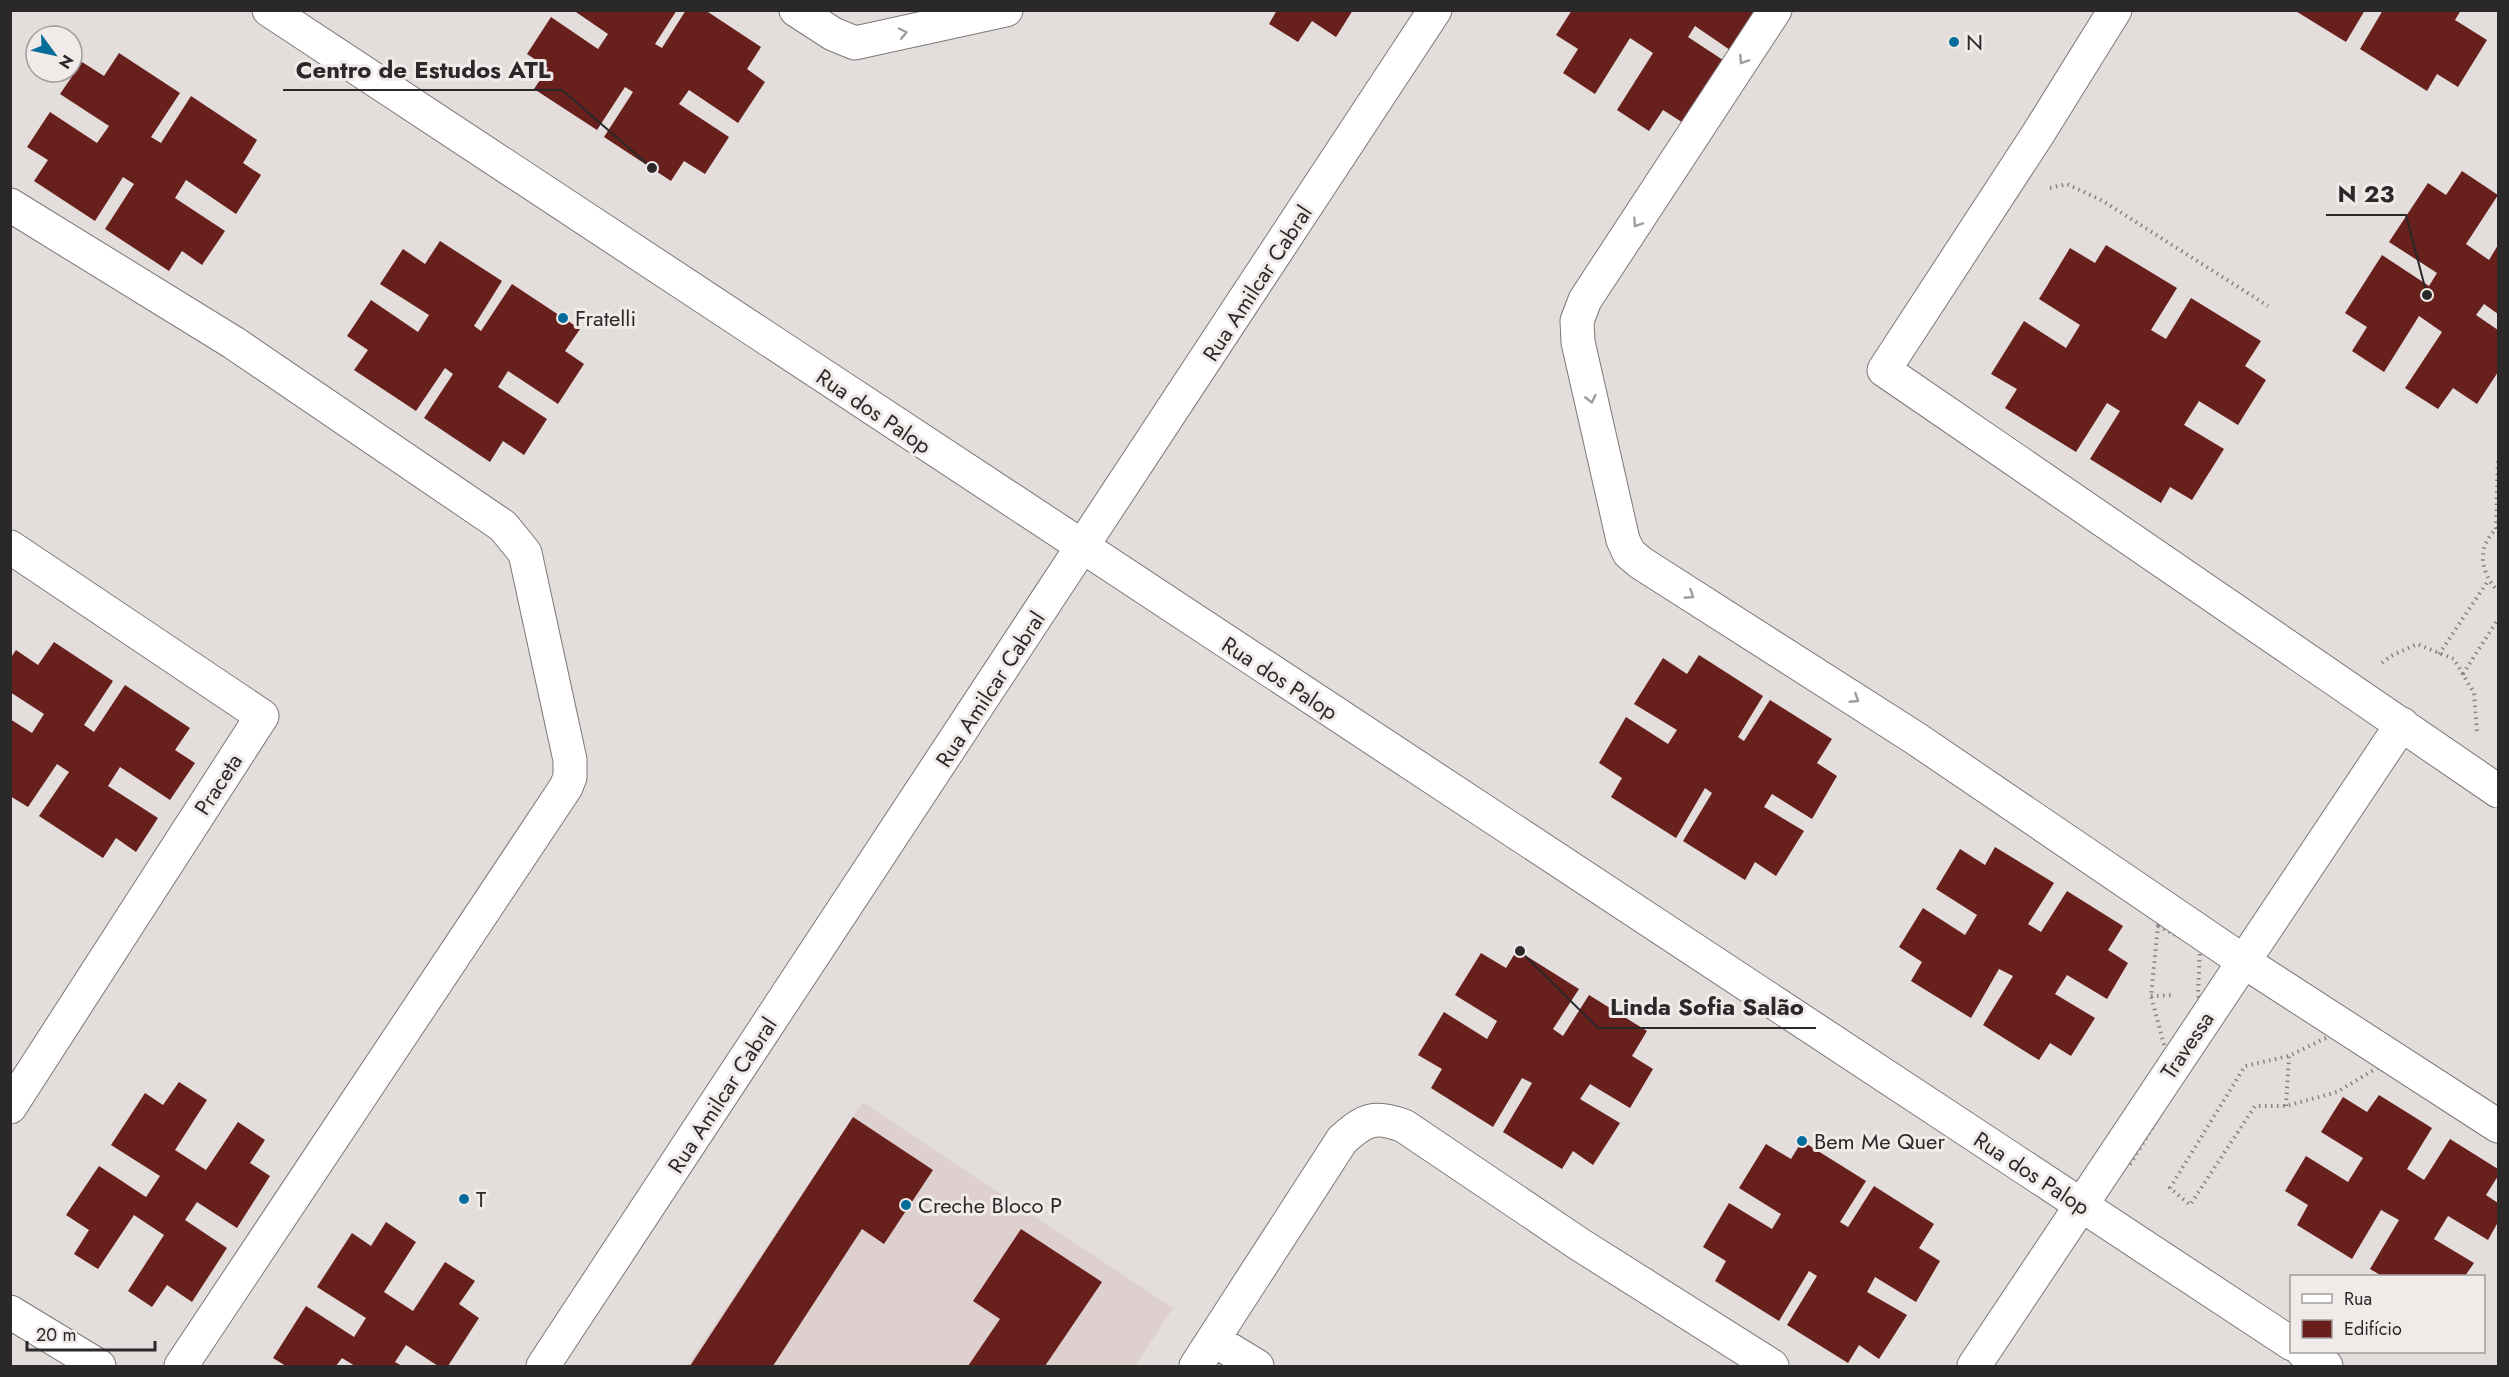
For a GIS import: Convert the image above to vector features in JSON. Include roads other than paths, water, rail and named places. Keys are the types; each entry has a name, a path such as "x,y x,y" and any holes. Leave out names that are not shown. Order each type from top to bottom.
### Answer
{"street":[{"name":"Rua dos Palop","path":"269,10 1082,549 2290,1343"},
{"path":"796,10 833,34 855,43 1006,10"},
{"name":"Rua Amilcar Cabral","path":"543,1366 1436,10"},
{"path":"1775,10 1584,300 1577,321 1578,342 1623,540 1629,553 1641,563 1915,738 2243,961 2499,1126"},
{"path":"2115,10 2038,134 1884,370 2499,791"},
{"path":"10,205 234,343 503,526 525,553 570,760 570,777 566,787 181,1366"},
{"name":"Praceta","path":"10,547 262,716 10,1107"},
{"name":"Travessa","path":"1974,1366 2402,724"},
{"path":"1196,1366 1342,1140 1359,1124 1371,1120 1388,1120 1404,1126 1579,1244 1772,1366"},
{"path":"10,1312 99,1366"},
{"path":"1214,1340 1257,1366"},
{"path":"2305,1353 2326,1366"}],"place":[{"name":"N","path":"1954,42"},
{"name":"Centro de Estudos ATL","path":"652,168"},
{"name":"N 23","path":"2427,295"},
{"name":"Fratelli","path":"563,318"},
{"name":"Linda Sofia Salão","path":"1520,951"},
{"name":"Bem Me Quer","path":"1802,1141"},
{"name":"T","path":"464,1199"},
{"name":"Creche Bloco P","path":"906,1205"}]}
